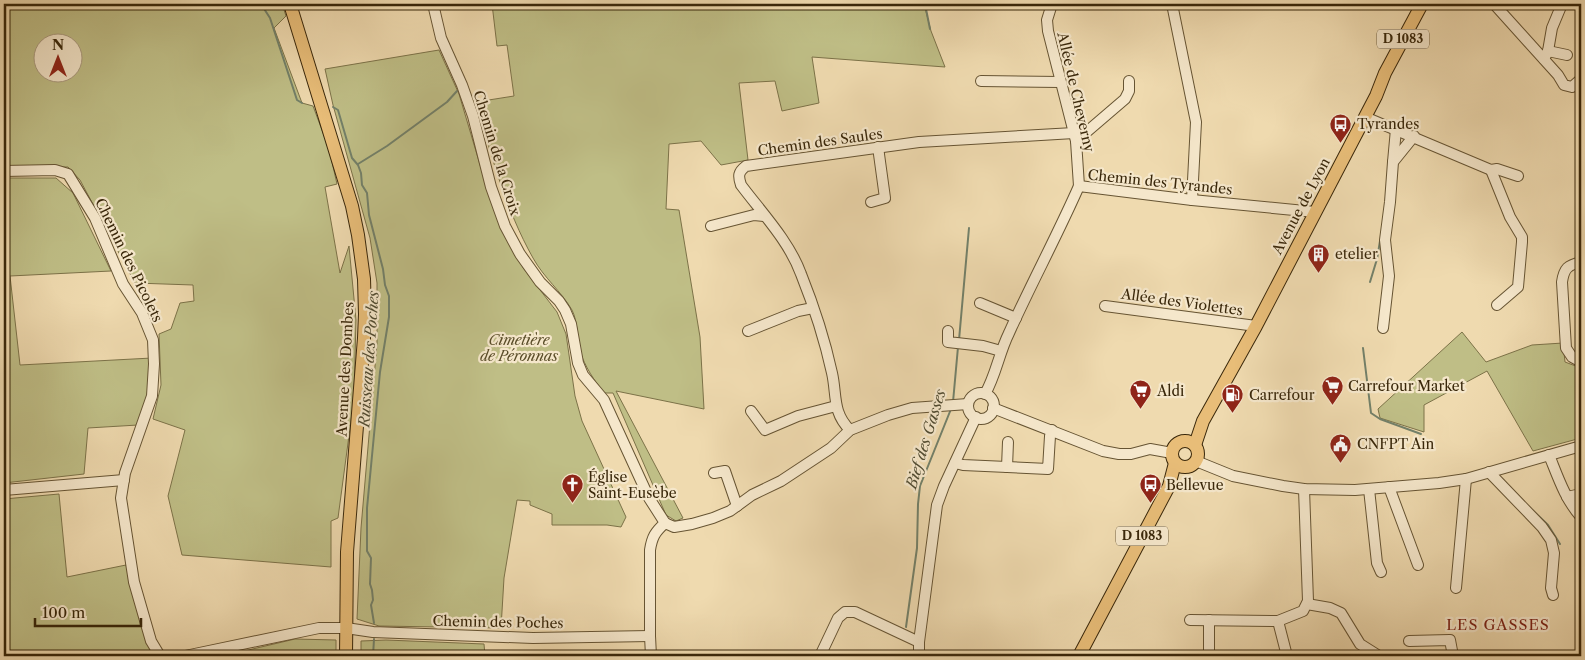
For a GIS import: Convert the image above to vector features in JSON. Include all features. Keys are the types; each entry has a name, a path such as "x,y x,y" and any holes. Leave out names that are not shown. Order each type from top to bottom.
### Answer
{"main road":[{"name":"Avenue des Dombes","path":"290,4 352,206 364,279 364,338 347,552 346,656"},
{"name":"Avenue de Lyon","path":"1190,443 1256,326 1422,4"},
{"path":"1190,443 1199,455 1196,462 1190,466 1177,461 1176,445 1190,443"},
{"name":"D 1083","path":"1079,656 1169,486 1177,477 1177,461"}],"street":[{"name":"Chemin de la Croix","path":"433,4 441,38 462,85 473,116 491,187 505,226 520,254 540,282 565,310 571,324 578,363 583,375 604,400 648,498 665,524"},
{"name":"Allée de Cheverny","path":"1052,4 1047,20 1048,31 1075,137 1079,186"},
{"path":"1172,4 1196,122 1192,200"},
{"path":"1494,4 1546,55 1564,85 1572,87 1581,79"},
{"path":"1546,55 1552,28 1562,4"},
{"path":"1546,55 1567,55"},
{"path":"981,81 1060,82"},
{"path":"1075,137 1125,99 1129,90 1129,81"},
{"path":"1365,117 1491,170 1498,170 1518,176"},
{"path":"1383,328 1389,276 1385,240 1396,129"},
{"path":"1393,162 1414,136"},
{"name":"Chemin des Saules","path":"850,430 842,422 836,406 833,375 813,308 795,258 741,185 738,178 739,172 746,166 919,142 1075,137"},
{"path":"871,202 885,198 878,147"},
{"name":"Chemin des Picolets","path":"4,171 55,170 68,174 95,218 123,284 142,313 153,340 152,396 125,473 122,498 134,582 151,641 160,656"},
{"path":"1491,170 1510,217 1522,236 1518,287 1497,305"},
{"name":"Chemin des Tyrandes","path":"986,394 1016,318 1079,186 1192,200 1315,212"},
{"path":"712,226 754,215 764,216"},
{"path":"1581,262 1570,265 1563,272 1562,282 1566,348 1572,357 1581,362"},
{"path":"980,303 1016,318"},
{"name":"Allée des Violettes","path":"1105,306 1256,326"},
{"path":"748,331 798,311 813,308"},
{"path":"948,331 948,342 983,346 1001,352"},
{"path":"986,394 992,400 993,408 987,417 976,418 970,412 968,404 974,395 986,394"},
{"path":"651,656 650,550 652,537 657,530 665,524 674,527 713,518 737,506 752,495 781,481 831,448 850,430 912,408 968,404"},
{"path":"750,411 765,430 798,416 836,406"},
{"path":"993,408 1103,451 1131,454 1150,449 1177,461"},
{"path":"918,656 937,505 954,463 976,418"},
{"path":"954,463 1048,469 1052,430"},
{"path":"1007,467 1008,442"},
{"path":"1196,462 1233,476 1304,489 1355,490 1466,479 1581,446"},
{"path":"1549,455 1567,498 1581,517"},
{"path":"714,473 725,471 737,506"},
{"path":"1490,472 1542,527 1551,540 1554,553 1551,588 1553,595"},
{"path":"1456,588 1466,479"},
{"path":"4,490 124,480"},
{"path":"1389,488 1418,564"},
{"path":"1190,620 1278,621 1303,611 1308,602 1304,489"},
{"path":"1369,489 1377,563 1380,572"},
{"path":"1567,498 1581,494"},
{"path":"1307,604 1330,608 1341,613 1360,644 1377,656"},
{"path":"820,656 838,618 845,612 855,612 919,642"},
{"path":"1209,620 1209,656"},
{"path":"1278,621 1287,656"},
{"name":"Chemin des Poches","path":"186,656 319,628 533,638 650,636"},
{"path":"1409,641 1450,640 1453,656"}],"green space":[{"path":"4,4 282,4 286,16 274,28 302,103 313,106 329,149 337,184 325,187 340,273 349,246 356,320 354,398 338,518 331,521 331,567 182,555 168,496 185,430 153,419 161,385 159,334 171,329 180,303 194,301 193,285 135,283 80,180 68,167 4,168"},
{"path":"492,4 924,4 931,31 945,67 812,57 819,103 782,111 775,81 739,83 748,160 721,165 701,141 669,144 666,209 679,210 700,337 704,409 616,391 683,518 676,521 666,515 613,393 604,393 587,368 580,351 572,310 533,258 507,202 476,102 514,96 507,45 497,46"},
{"name":"Cimetière de Péronnas","path":"439,50 459,94 489,195 510,245 524,269 557,312 566,334 575,396 582,421 626,517 621,527 607,525 552,525 552,514 530,505 530,501 517,500 504,578 501,628 379,626 357,619 361,528 377,343 377,283 370,238 333,105 325,69"},
{"path":"4,178 56,178 73,193 111,271 10,276 20,365 152,358 148,396 138,425 88,428 84,474 4,483"},
{"path":"1462,332 1486,362 1532,345 1563,343 1565,362 1581,368 1581,438 1533,451 1487,371 1424,405 1424,432 1380,418 1378,409"},
{"path":"59,494 67,577 126,565 147,640 154,656 4,656 4,499"},
{"path":"295,639 336,640 336,656 223,656"},
{"path":"386,640 484,644 485,656 361,656 361,641"}],"waterway":[{"name":"Ruisseau des Poches","path":"261,4 270,18 297,100 302,103"},
{"name":"Bief des Gasses","path":"925,4 930,29"},
{"path":"358,164 387,146 447,102 457,91"},
{"name":"Ruisseau des Poches","path":"333,107 338,110 352,158 358,165 362,185 367,193 369,215 389,296 389,317 380,372 367,508 367,551 371,558 370,584 374,623"},
{"name":"Bief des Gasses","path":"959,340 969,228"},
{"path":"1370,282 1380,241"},
{"name":"Bief des Gasses","path":"953,402 958,347"},
{"path":"1363,348 1371,413 1380,419 1421,434"},
{"name":"Bief des Gasses","path":"906,627 917,548 920,486 951,409"},
{"path":"1528,506 1548,525 1560,544"},
{"name":"Ruisseau des Poches","path":"373,656 374,639"}],"place":[{"name":"Tyrandes","path":"1341,143"},
{"name":"etelier","path":"1319,273"},
{"name":"Carrefour Market","path":"1332,405"},
{"name":"Aldi","path":"1141,410"},
{"name":"Carrefour","path":"1233,414"},
{"name":"CNFPT Ain","path":"1341,463"},
{"name":"Église Saint-Eusèbe","path":"572,504"},
{"name":"Bellevue","path":"1150,504"}],"district":[{"name":"LES GASSES","path":"1498,625"}]}
